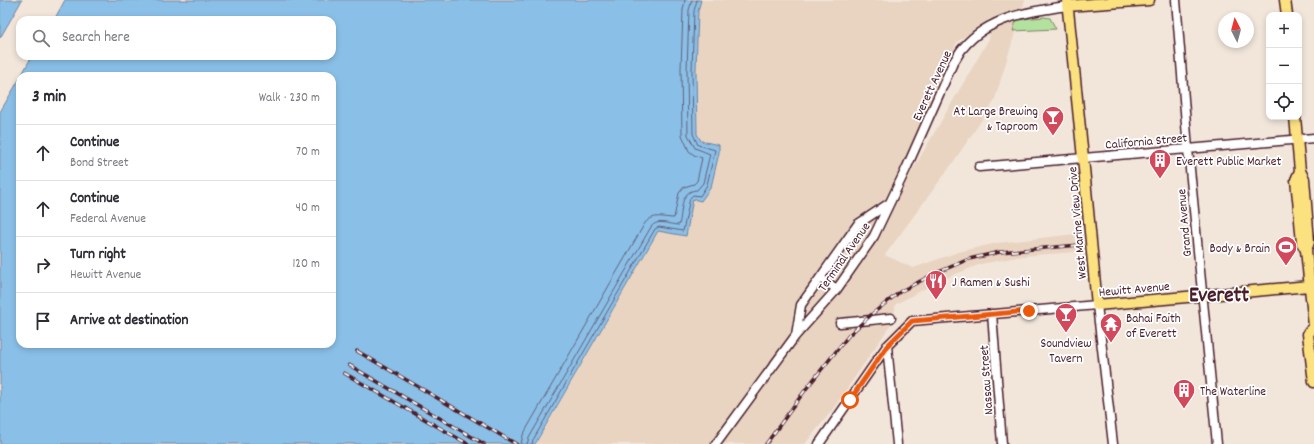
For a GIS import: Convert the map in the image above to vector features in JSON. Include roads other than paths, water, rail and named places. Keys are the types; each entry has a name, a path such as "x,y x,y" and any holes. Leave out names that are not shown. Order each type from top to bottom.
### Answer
{"main road":[{"name":"Everett Avenue","path":"1067,3 1149,0"},
{"path":"1285,0 1287,12"},
{"name":"West Marine View Drive","path":"1067,3 1097,305"},
{"path":"1295,120 1300,171 1296,180 1302,243 1306,250 1312,286 1314,326 1308,334 1314,382"},
{"name":"Hewitt Avenue","path":"1097,305 1312,286"}],"street":[{"name":"Grand Avenue","path":"1176,0 1201,296 1217,444"},
{"name":"Everett Avenue","path":"889,204 953,64 964,47 977,35 994,24 1016,15 1067,3"},
{"name":"California Street","path":"979,167 1314,138"},
{"name":"Terminal Avenue","path":"796,336 801,305 858,224 889,204"},
{"name":"Terminal Avenue","path":"716,444 796,336 837,289 874,236 889,204"},
{"path":"820,278 837,289"},
{"name":"Hewitt Avenue","path":"887,346 912,321 1097,305"},
{"name":"West Marine View Drive","path":"1097,305 1113,444"},
{"name":"Nassau Street","path":"992,314 1002,444"},
{"path":"840,323 891,318"},
{"path":"819,444 887,346"},
{"path":"887,346 897,444"}],"water":[{"path":"0,0 22,0 0,38"},
{"path":"65,0 701,0 698,11 696,70 697,134 701,141 719,145 719,153 711,187 701,201 693,199 686,236 658,231 535,444 0,444 0,112 16,85 16,348 336,348 336,72 23,72 30,60 336,60 336,16 56,16"}],"railway":[{"path":"766,444 806,389 849,335 901,291 934,274 969,259 1000,252 1079,245"},
{"path":"357,351 516,444"},
{"path":"349,365 484,444"},
{"path":"344,373 468,444"}],"place":[{"name":"At Large Brewing & Taproom","path":"1053,136"},
{"name":"Everett Public Market","path":"1160,180"},
{"name":"Body & Brain","path":"1286,266"},
{"name":"J Ramen & Sushi","path":"936,300"},
{"name":"Soundview Tavern","path":"1066,334"},
{"name":"Bahai Faith of Everett","path":"1111,344"},
{"name":"The Waterline","path":"1184,410"}],"district":[{"name":"Everett","path":"1219,294"}]}
